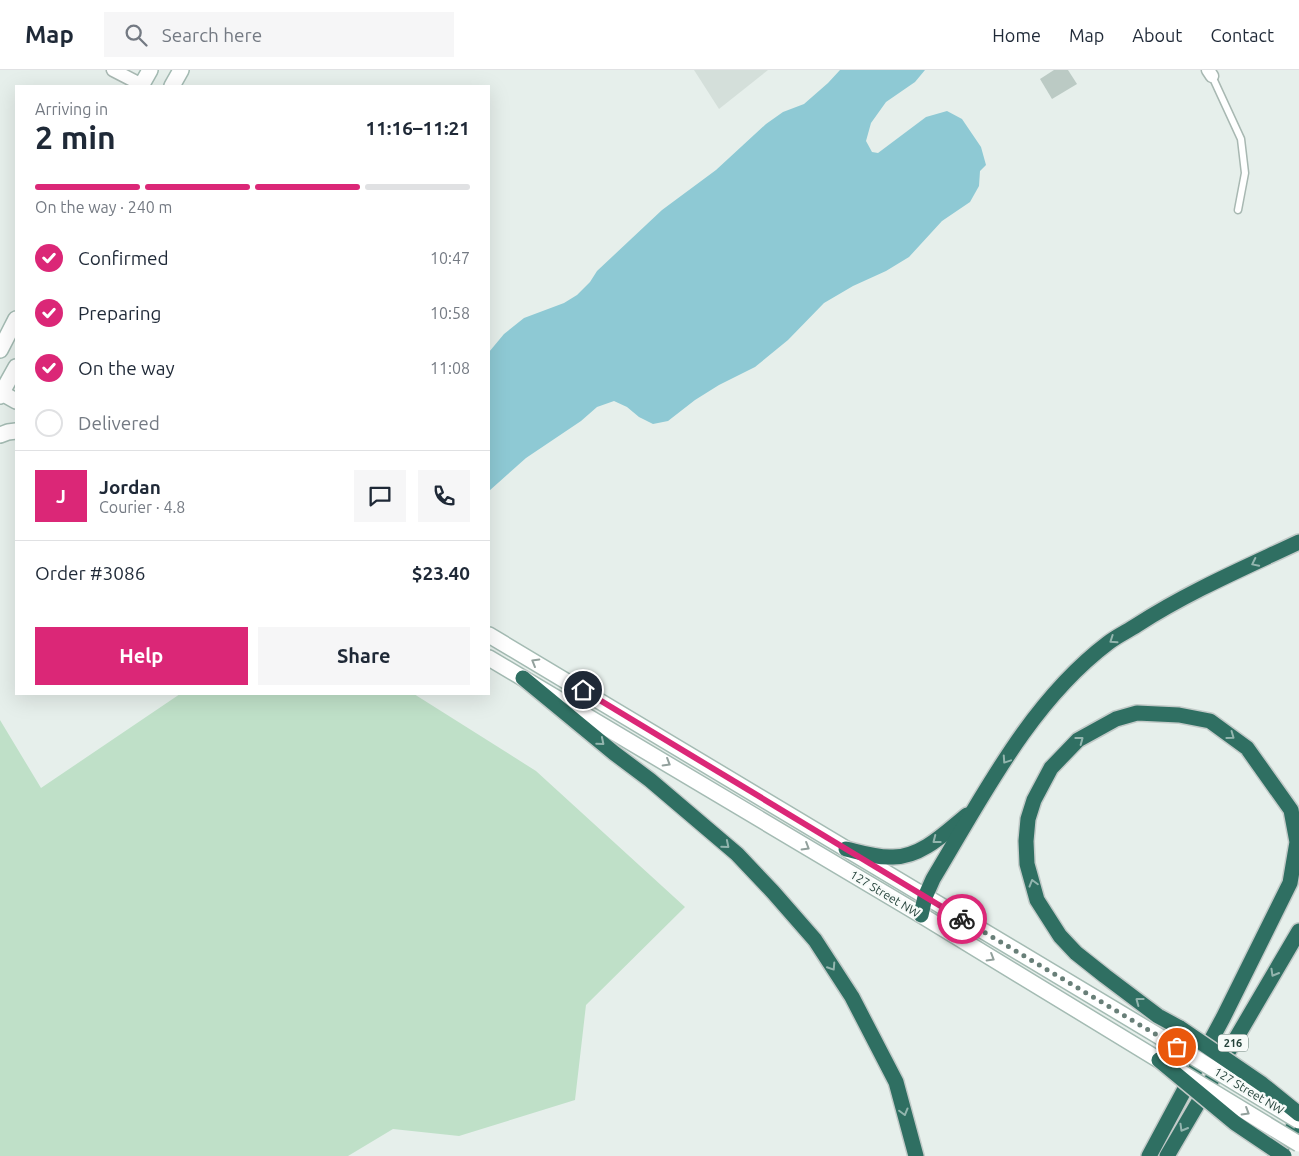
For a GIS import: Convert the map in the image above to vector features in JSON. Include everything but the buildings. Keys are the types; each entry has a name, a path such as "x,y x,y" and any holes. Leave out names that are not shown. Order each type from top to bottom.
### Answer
{"highway":[{"path":"921,915 925,897 933,879 974,810 1028,726 1065,681 1108,643 1170,604 1299,542"},
{"path":"523,678 650,780 737,854 774,892 815,940 852,997 896,1082 916,1156"},
{"path":"1149,1156 1223,1018 1290,882 1297,842 1291,810 1247,748 1210,720 1179,715 1137,713 1116,719 1078,740 1051,768 1034,800 1028,818 1027,864 1037,900 1060,936 1076,953 1158,1016 1180,1028 1262,1084 1299,1114"},
{"path":"846,849 875,856 895,857 908,854 929,845 974,810"},
{"name":"216","path":"1167,1156 1299,931"},
{"path":"1159,1060 1235,1123 1284,1156"},
{"path":"1276,1156 1299,1118"}],"main road":[{"path":"143,85 150,70"},
{"path":"173,85 181,70"},
{"path":"0,350 15,321"},
{"path":"0,356 15,365"},
{"path":"15,368 1,394 15,401"},
{"path":"0,435 15,431"},
{"name":"127 Street NW","path":"490,636 1299,1121"},
{"name":"127 Street NW","path":"490,659 921,915 1299,1144"}],"street":[{"path":"113,70 141,85"}],"lane":[{"path":"1210,73 1241,139 1245,173 1238,210"}],"shaded area":[{"path":"694,70 768,70 719,109"}],"green space":[{"path":"179,695 416,695 536,771 685,907 586,1005 575,1100 459,1136 393,1129 348,1156 0,1156 0,720 41,788"}],"water":[{"path":"840,70 925,70 915,82 886,102 871,123 866,141 872,152 878,153 926,117 947,111 962,119 981,147 986,165 980,171 979,186 970,202 942,221 909,257 824,303 788,340 755,367 719,385 695,400 668,421 653,424 614,401 597,407 581,421 526,458 490,490 490,351 504,334 524,318 564,303 577,295 590,282 597,271 662,210 716,170 766,124 783,112 804,104"}],"way so far":[{"path":"962,919 1177,1047"}],"route":[{"path":"583,690 962,919"}]}
